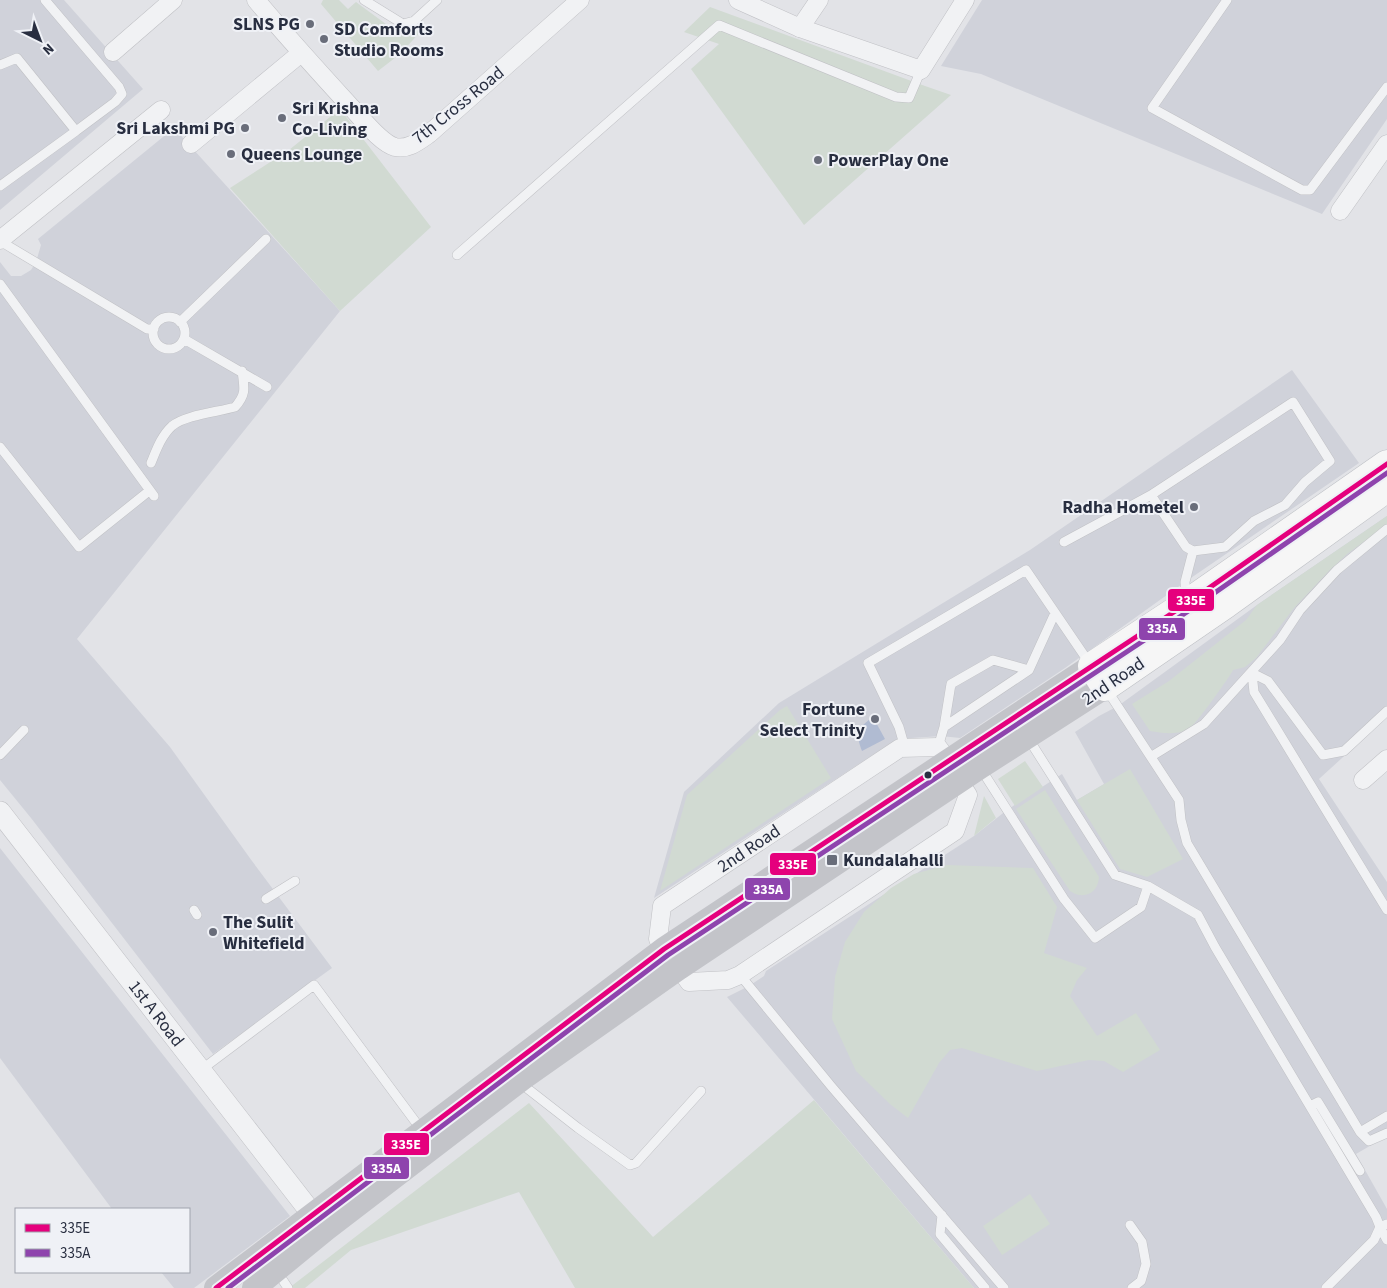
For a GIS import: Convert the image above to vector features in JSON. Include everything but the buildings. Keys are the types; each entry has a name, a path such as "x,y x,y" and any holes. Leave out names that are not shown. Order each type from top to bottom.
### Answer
{"main road":[{"name":"2nd Road","path":"254,1288 282,1279 519,1082 679,968 949,763 980,767 1028,738 1186,604 1387,464"},
{"name":"2nd Road","path":"216,1288 664,949 949,763 1226,604 1387,488"}],"street":[{"path":"114,52 174,0"},
{"name":"7th Cross Road","path":"256,0 301,52 387,144 401,148 411,145 429,134 580,0"},
{"path":"740,0 800,28 921,70 965,0"},
{"path":"800,28 819,0"},
{"path":"191,144 301,52"},
{"path":"0,240 160,110"},
{"path":"1340,212 1387,144"},
{"name":"2nd Road","path":"664,949 658,939 662,906 900,748 949,763"},
{"path":"1363,780 1387,759"},
{"path":"679,968 689,982 728,980 740,975 955,831 968,795 949,763"},
{"name":"1st A Road","path":"0,812 314,1215"}],"lane":[{"path":"0,186 116,102 122,94 119,87 45,0"},
{"path":"364,0 403,24 414,21 436,0"},
{"path":"1227,0 1152,108 1302,190 1310,190 1387,87"},
{"path":"457,255 719,25 896,97 909,98 921,70"},
{"path":"0,65 16,58 76,131"},
{"path":"180,322 266,239"},
{"path":"0,240 147,329 154,329"},
{"path":"0,284 151,493 79,547 0,447"},
{"path":"175,318 180,322 184,330 184,339 176,347 164,348 155,340 154,329 162,319 175,318"},
{"path":"184,339 267,387"},
{"path":"151,463 159,444 173,425 182,420 235,407 244,393 242,371"},
{"path":"1064,542 1151,495 1293,402 1330,461 1305,482 1285,505 1254,521 1225,547 1193,551 1186,547 1151,495"},
{"path":"1152,756 1204,724 1252,673 1280,640 1300,610 1336,570 1387,529"},
{"path":"1186,604 1185,582 1193,551"},
{"path":"905,748 899,726 868,663 1026,570 1152,756 1179,800 1181,820 1187,843 1360,1132 1369,1141 1387,1133"},
{"path":"944,727 1029,670 1055,613"},
{"path":"949,763 944,727 951,684 993,660 1029,670"},
{"path":"1252,673 1268,681 1323,755 1344,751 1387,711"},
{"path":"1252,673 1254,692 1387,910"},
{"path":"0,755 24,730"},
{"path":"1028,738 1115,875 1148,886 1198,915 1215,947 1383,1226 1387,1240"},
{"path":"980,767 1064,899 1095,938 1141,907 1148,886"},
{"path":"266,899 295,881"},
{"path":"740,975 831,1086 1004,1288"},
{"path":"201,1070 314,985 423,1132"},
{"path":"519,1082 578,1128 630,1165 636,1164 701,1092"},
{"path":"1310,1106 1318,1102 1360,1172"},
{"path":"1360,1132 1387,1116"},
{"path":"942,1215 940,1234 985,1288"},
{"path":"1130,1225 1142,1242 1146,1264 1141,1281 1132,1288"},
{"path":"1326,1288 1374,1240 1383,1226"}],"shaded area":[{"path":"0,0 64,0 143,89 0,210"},
{"path":"323,0 339,0 348,9 356,2 394,30 412,32 419,24 424,28 400,54 378,71 321,4"},
{"path":"982,0 1387,0 1387,119 1322,214 981,74 941,66"},
{"name":"PowerPlay One","path":"710,7 951,95 804,225 691,69 719,44 684,32"},
{"path":"340,109 431,227 340,311 230,188 289,150"},
{"path":"174,128 340,311 77,639 170,747 332,968 213,1054 0,780 0,262 11,276 21,276 31,270 36,262 41,245 38,239"},
{"path":"1292,370 1359,463 1185,582 1065,668 960,738 941,736 897,739 654,898 684,792 779,703 1030,550"},
{"path":"1387,516 1387,717 1319,779 1387,882 1387,1136 1356,1154 1387,1209 1387,1288 974,1288 727,997 749,986 764,976 766,971 974,836 1007,810 1062,774 1077,800 1104,784 1075,732 1118,706 1257,605"},
{"path":"1387,516 1387,525 1347,554 1328,572 1294,608 1256,658 1245,667 1233,670 1191,727 1177,733 1150,731 1132,704 1169,681 1246,620 1257,605"},
{"path":"787,706 831,778 660,891 687,795 780,710"},
{"path":"1025,761 1043,787 1015,806 998,779"},
{"path":"1130,769 1183,859 1147,877 1120,869 1077,800"},
{"path":"1045,790 1099,877 1096,888 1089,894 1080,895 1070,891 1016,809"},
{"path":"984,796 996,818 974,836"},
{"path":"0,848 290,1216 194,1288 174,1288 162,1273 190,1273 190,1208 111,1208 0,1058"},
{"path":"947,865 1033,868 1057,907 1044,953 1087,968 1077,980 1070,996 1097,1036 1136,1013 1160,1050 1123,1072 1104,1061 1089,1060 1037,1071 962,1048 950,1050 939,1063 908,1118 890,1104 856,1071 832,1019 835,977 845,942 864,912 891,888 914,874"},
{"path":"814,1100 974,1288 575,1288 519,1192 351,1250 305,1288 289,1288 529,1103 653,1237"},
{"path":"1030,1194 1050,1224 1002,1255 983,1226"}],"water":[{"path":"873,717 885,739 862,751 858,735 859,731"}],"transit line":[{"name":"335E","path":"216,1288 664,949 1186,604 1387,464"},
{"name":"335A","path":"228,1288 668,955 1190,610 1387,473"}],"place":[{"name":"SLNS PG","path":"310,24"},
{"name":"SD Comforts Studio Rooms","path":"324,39"},
{"name":"Sri Krishna Co-Living","path":"282,118"},
{"name":"Sri Lakshmi PG","path":"245,128"},
{"name":"Queens Lounge","path":"231,154"},
{"name":"PowerPlay One","path":"818,160"},
{"name":"Radha Hometel","path":"1194,507"},
{"name":"Fortune Select Trinity","path":"875,719"},
{"name":"Kundalahalli","path":"832,860"},
{"name":"The Sulit Whitefield","path":"213,932"}]}
